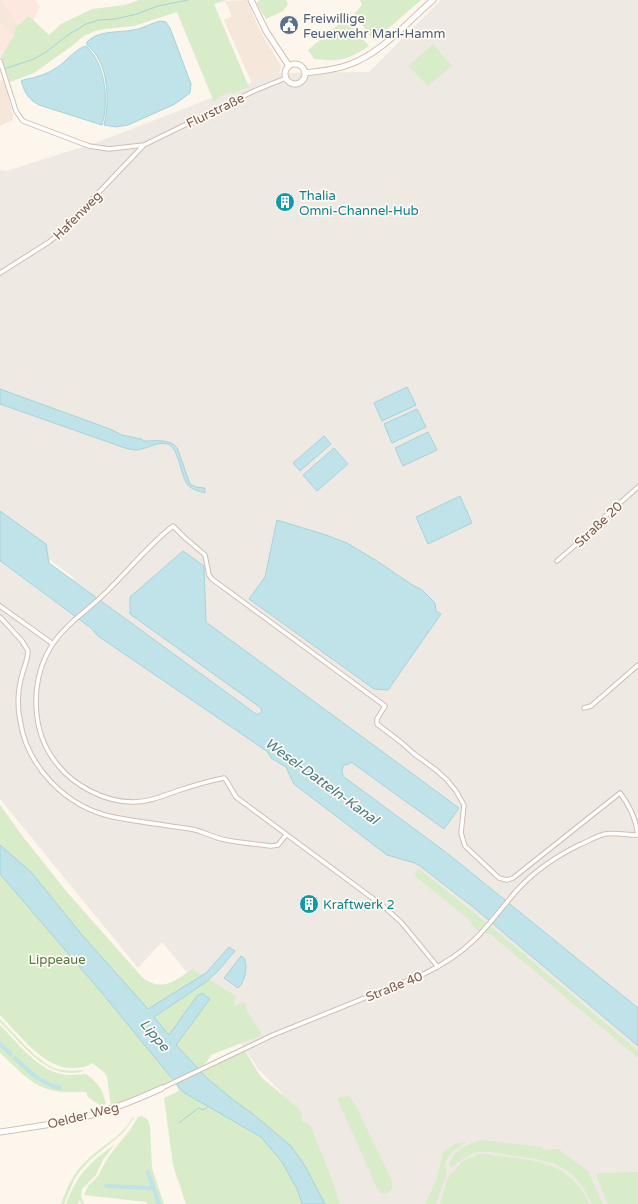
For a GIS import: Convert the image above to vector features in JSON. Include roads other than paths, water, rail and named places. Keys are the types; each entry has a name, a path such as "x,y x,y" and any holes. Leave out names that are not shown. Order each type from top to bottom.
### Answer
{"main road":[{"path":"251,0 266,31 289,66"},
{"path":"305,73 346,66 368,56 396,34 433,0"},
{"path":"294,64 303,68 305,73 304,80 299,84 291,83 286,78 286,72 289,66 294,64"},
{"name":"Oelder Weg","path":"0,1132 75,1119 129,1103 162,1088"}],"street":[{"path":"1,62 16,111 23,121 98,148 116,149 144,145"},
{"name":"Flurstraße","path":"144,145 254,91 286,78"},
{"name":"Hafenweg","path":"0,273 49,242 60,233 144,145"},
{"name":"Straße 20","path":"557,561 602,522 602,518 638,486"},
{"path":"438,967 397,918 236,797 224,778 190,787 157,799 133,802 122,801 96,793 73,781 63,772 48,751 42,738 36,706 42,666 53,644 71,622 101,598 156,540 173,526 184,538 205,555 209,576 386,706 377,719 377,724 436,770 452,786 464,805 462,833 465,846 499,878 507,880 513,878 620,792 628,803 635,819 638,835"},
{"path":"0,606 53,644"},
{"path":"0,617 22,641 28,651 18,700 24,740 39,768 48,780 63,793 81,805 112,817 193,829 225,840 271,846 278,845 286,835"},
{"path":"584,708 591,706 638,665"},
{"name":"Straße 40","path":"162,1088 273,1035 438,967 454,957 475,940 520,887 534,873 555,858 598,837 610,834 638,835"}],"water":[{"path":"160,21 166,22 170,28 191,84 190,93 175,104 128,125 116,127 104,125 107,93 104,71 100,61 87,45 87,42 97,35 136,29"},
{"path":"86,46 93,54 102,73 105,105 102,125 39,105 27,95 21,81 34,78 51,71 78,49"},
{"path":"407,387 416,405 382,421 374,403"},
{"path":"0,389 110,429 122,435 144,441 168,442 176,446 190,484 196,487 205,488 205,493 188,485 183,476 175,451 168,444 156,444 137,450 125,448 0,404"},
{"path":"417,409 426,427 392,443 384,424"},
{"path":"428,432 437,450 403,466 395,448"},
{"path":"324,436 331,444 300,471 293,463"},
{"path":"334,448 348,464 317,491 303,475"},
{"path":"460,496 472,523 428,544 416,517"},
{"name":"Wesel-Datteln-Kanal","path":"0,511 46,544 49,563 256,714 259,714 262,711 261,708 130,614 130,597 183,551 204,566 206,622 459,808 444,829 351,762 347,765 345,764 343,767 342,772 344,777 447,853 638,1008 638,1046 473,907 420,866 415,863 387,855 294,784 286,767 271,758 268,752 98,636 91,628 0,561"},
{"path":"277,520 347,543 422,590 435,603 436,611 441,614 388,690 374,689 249,599 265,577"},
{"name":"Lippe","path":"0,845 31,872 82,935 148,1009 206,973 229,947 235,951 218,971 206,982 154,1017 169,1035 197,996 202,993 210,999 176,1045 208,1079 291,1146 305,1166 325,1204 302,1204 297,1189 282,1162 261,1137 183,1092 102,993 0,874"},
{"path":"241,956 245,959 246,971 244,979 238,988 224,978"}],"waterway":[{"path":"4,69 34,59 86,24 99,20 115,19 137,14 158,6 188,0"},
{"path":"0,1044 11,1054"},
{"path":"15,1058 36,1076 47,1083 60,1088"},
{"path":"179,1123 197,1109 199,1108 203,1110 208,1107"},
{"path":"148,1172 159,1204"},
{"path":"106,1186 153,1188"}],"place":[{"name":"Freiwillige Feuerwehr Marl-Hamm","path":"289,25"},
{"name":"Thalia Omni-Channel-Hub","path":"285,202"},
{"name":"Kraftwerk 2","path":"309,904"}],"park label":[{"name":"Lippeaue","path":"57,959"}]}
